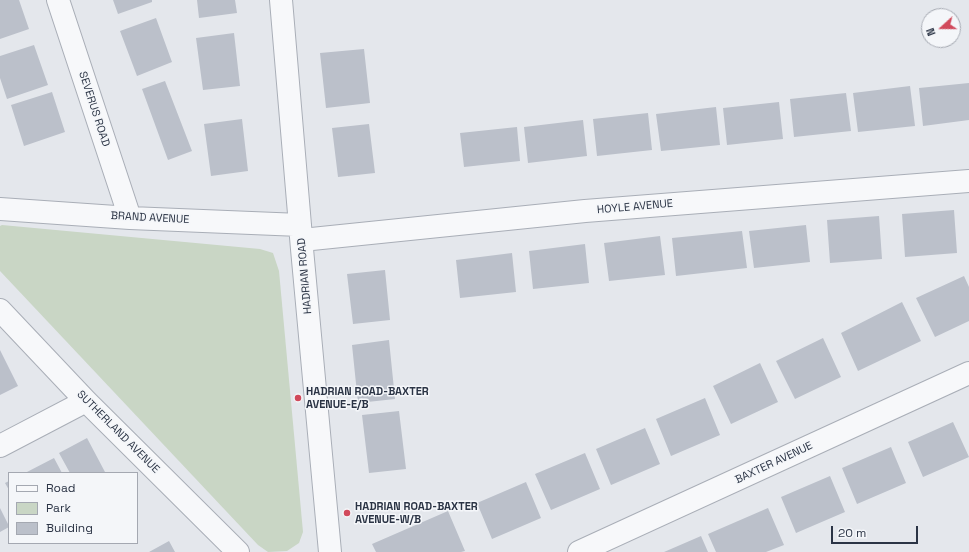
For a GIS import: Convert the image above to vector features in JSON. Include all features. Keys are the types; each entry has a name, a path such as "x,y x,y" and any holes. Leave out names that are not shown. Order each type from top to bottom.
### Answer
{"street":[{"name":"SEVERUS ROAD","path":"58,0 130,218"},
{"name":"HADRIAN ROAD","path":"281,0 330,552"},
{"name":"HOYLE AVENUE","path":"301,233 969,181"},
{"name":"BRAND AVENUE","path":"0,209 130,218 301,233"},
{"name":"SUTHERLAND AVENUE","path":"0,310 86,401 238,552"},
{"name":"BAXTER AVENUE","path":"579,552 969,374"},
{"path":"0,446 86,401"}],"green space":[{"path":"0,226 260,249 273,253 279,271 303,532 299,543 287,551 268,552 258,545 0,271"}],"building":[{"path":"0,0 19,0 29,29 0,39"},
{"path":"113,0 152,0 152,2 118,14"},
{"path":"197,0 235,0 237,13 199,18"},
{"path":"156,18 172,62 137,76 120,31"},
{"path":"234,33 240,86 203,90 196,38"},
{"path":"34,45 48,85 7,99 0,78 0,56"},
{"path":"364,49 370,103 326,108 320,53"},
{"path":"165,81 192,151 168,160 142,89"},
{"path":"969,83 969,120 923,126 919,88"},
{"path":"910,86 915,126 858,132 853,93"},
{"path":"52,92 65,132 24,146 11,105"},
{"path":"846,93 851,131 794,137 790,99"},
{"path":"779,102 783,139 727,145 723,108"},
{"path":"716,107 720,145 661,151 656,114"},
{"path":"648,113 652,150 597,156 593,119"},
{"path":"242,119 248,171 211,176 204,124"},
{"path":"583,120 587,156 528,163 524,127"},
{"path":"369,124 375,173 338,177 332,128"},
{"path":"517,127 520,161 464,167 460,133"},
{"path":"954,210 957,253 905,257 902,214"},
{"path":"879,216 882,259 830,263 827,220"},
{"path":"806,225 810,262 754,268 749,231"},
{"path":"742,231 747,268 676,276 672,238"},
{"path":"660,236 665,275 609,281 604,243"},
{"path":"585,244 589,283 533,289 529,251"},
{"path":"512,253 516,292 460,298 456,260"},
{"path":"385,270 390,320 353,324 347,274"},
{"path":"964,276 969,287 969,321 935,337 916,298"},
{"path":"902,302 921,341 858,371 841,333"},
{"path":"823,338 841,377 795,399 776,361"},
{"path":"389,340 395,399 358,403 352,345"},
{"path":"0,350 18,386 0,395"},
{"path":"760,363 778,402 731,424 713,386"},
{"path":"705,398 720,435 671,456 656,419"},
{"path":"399,411 406,469 369,473 362,415"},
{"path":"953,422 969,457 923,477 908,442"},
{"path":"645,428 660,464 611,485 596,449"},
{"path":"87,438 105,472 69,472 59,453"},
{"path":"891,447 906,483 857,504 842,468"},
{"path":"585,453 600,489 551,510 535,474"},
{"path":"54,458 61,472 27,472"},
{"path":"830,476 845,512 796,533 781,497"},
{"path":"8,482 8,488 5,483"},
{"path":"526,482 541,518 492,539 477,503"},
{"path":"0,508 8,524 8,528 0,532"},
{"path":"768,508 784,545 766,552 716,552 708,534"},
{"path":"448,511 465,551 376,552 372,544"},
{"path":"701,536 708,552 664,552"},
{"path":"169,541 175,552 149,552"}],"place":[{"name":"HADRIAN ROAD-BAXTER AVENUE-E/B","path":"298,398"},
{"name":"HADRIAN ROAD-BAXTER AVENUE-W/B","path":"347,513"}]}
